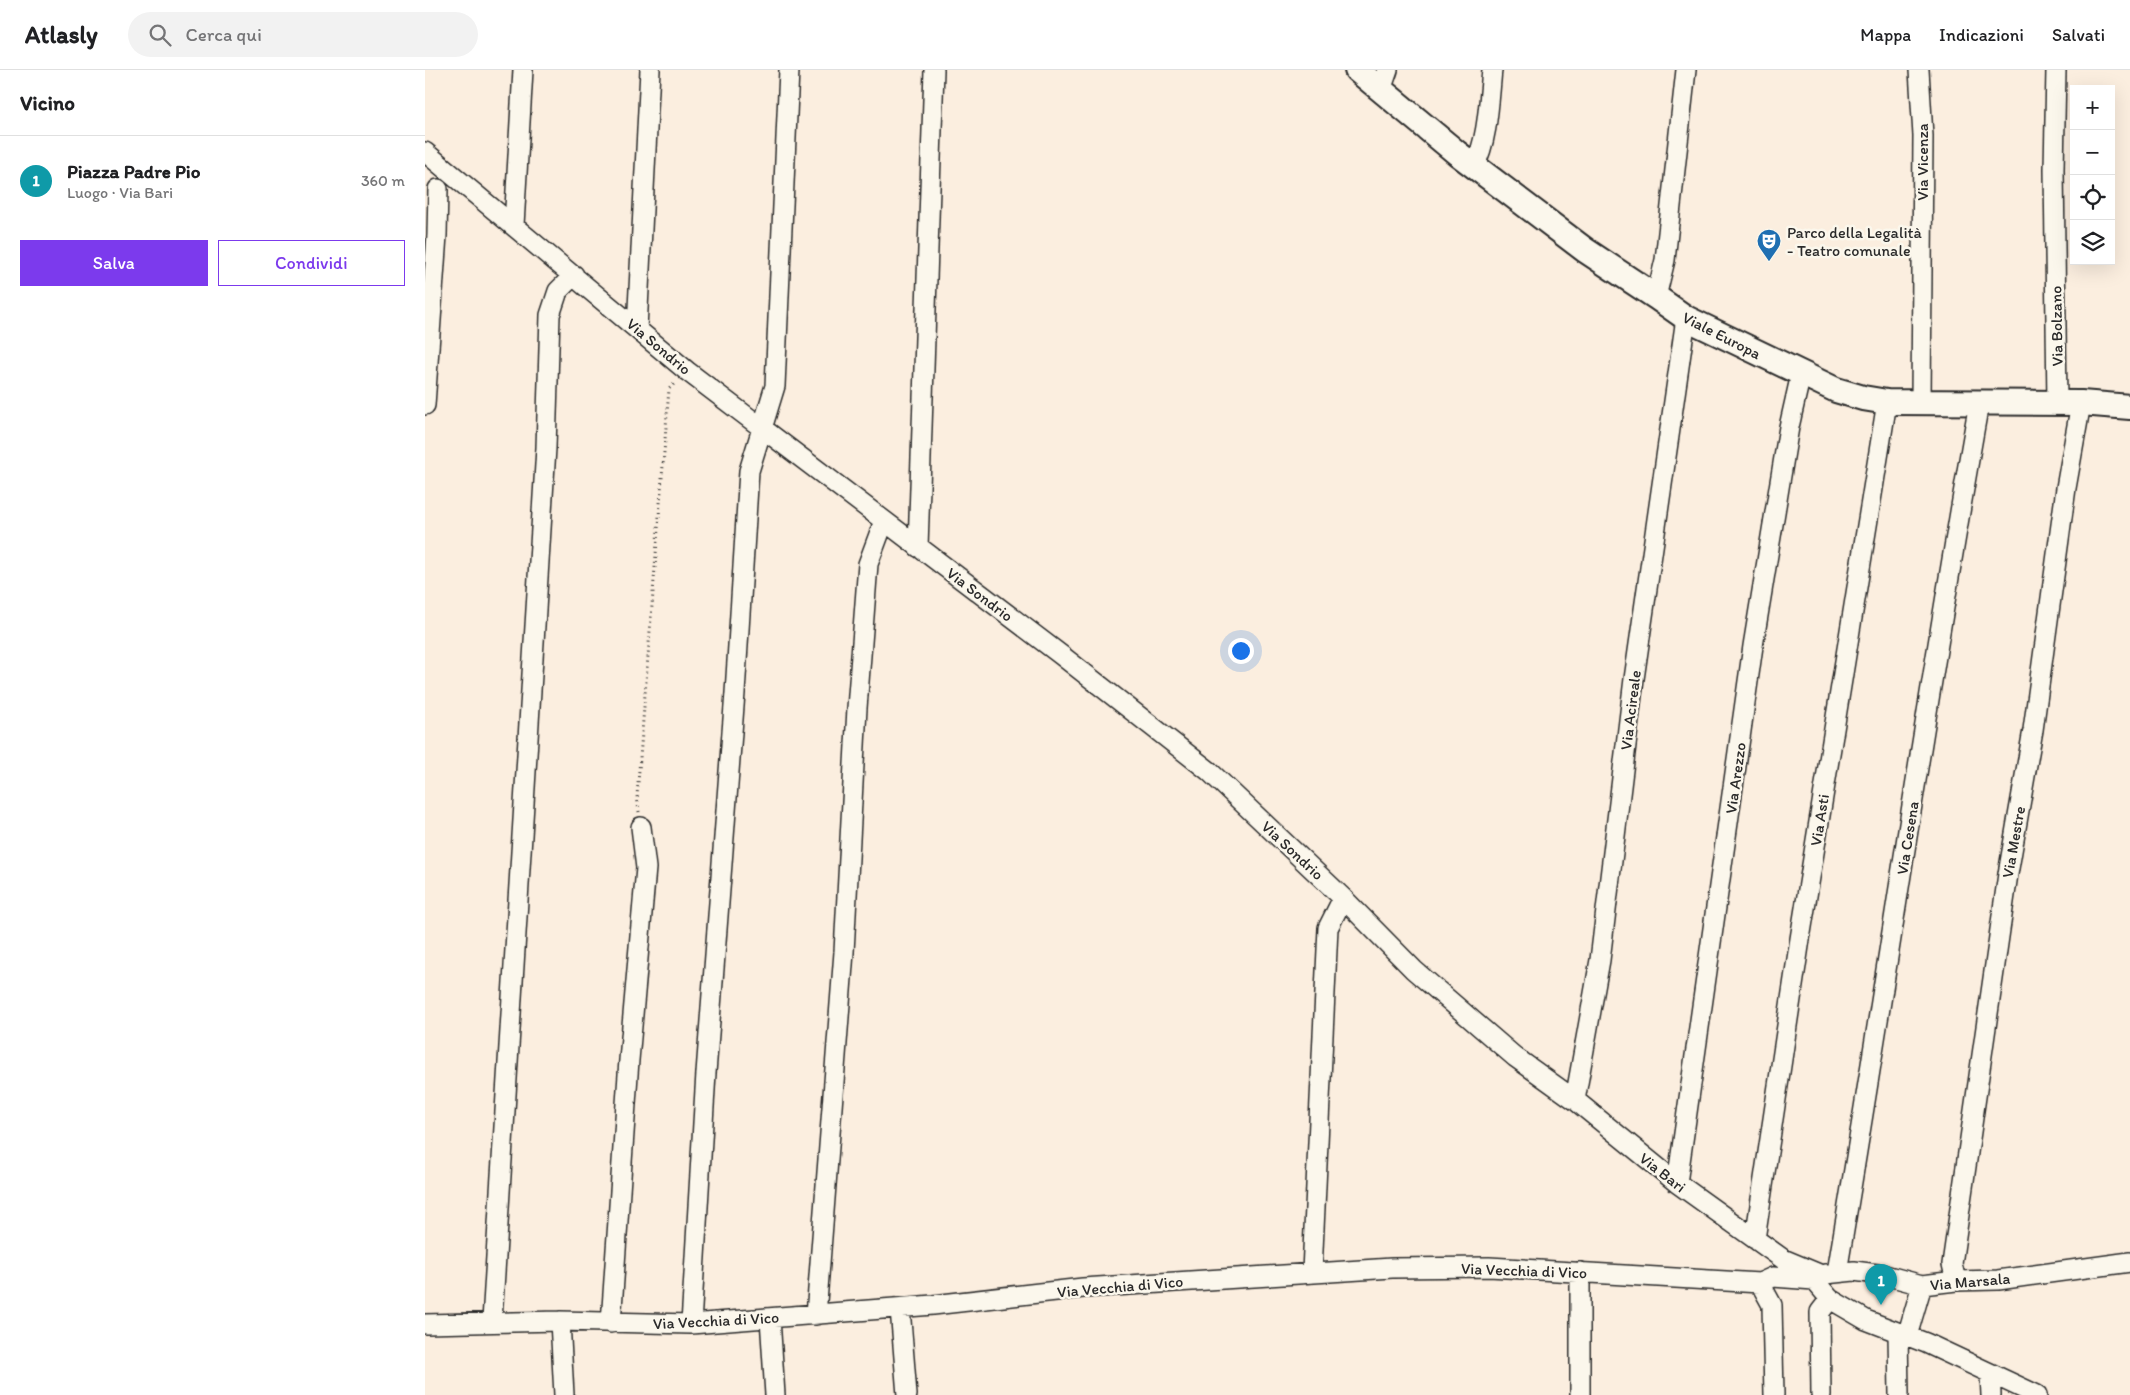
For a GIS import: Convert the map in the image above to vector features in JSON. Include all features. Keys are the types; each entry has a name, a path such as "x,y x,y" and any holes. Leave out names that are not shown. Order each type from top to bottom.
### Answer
{"street":[{"path":"515,225 523,70"},
{"path":"637,329 650,70"},
{"path":"691,1324 706,1072 735,694 749,470 775,386 789,70"},
{"path":"918,547 934,70"},
{"name":"Viale Europa","path":"1357,70 1385,80 1474,166 1585,250 1657,297 1685,318 1801,374 1854,396 1887,402 2057,402 2130,406"},
{"path":"1474,166 1483,144 1492,70"},
{"path":"1657,297 1665,260 1686,70"},
{"name":"Via Vicenza","path":"1919,70 1923,136 1921,403"},
{"name":"Via Bolzano","path":"2056,70 2057,402"},
{"name":"Via Sondrio","path":"425,152 460,179 687,370 1061,655 1209,771 1343,898 1414,970 1515,1057"},
{"path":"425,405 437,235 431,191 460,179"},
{"path":"492,1321 546,448 550,315 558,291 574,276"},
{"name":"Via Acireale","path":"1575,1100 1600,960 1634,679 1685,318"},
{"name":"Via Arezzo","path":"1677,1183 1753,646 1789,427 1801,374"},
{"name":"Via Asti","path":"1755,1239 1801,929 1887,402"},
{"name":"Via Cesena","path":"1823,1275 1878,1031 1946,585 1979,403"},
{"name":"Via Mestre","path":"1956,1281 1951,1264 2007,874 2033,730 2066,488 2081,403"},
{"path":"816,1315 844,952 856,718 868,564 884,521"},
{"path":"611,1323 629,1060 646,868 641,827"},
{"path":"1312,1272 1328,928 1343,898"},
{"name":"Via Bari","path":"1515,1057 1575,1100 1677,1183 1783,1259 1823,1275 1830,1298 1866,1320 1902,1334 2037,1395"},
{"name":"Via Marsala","path":"1823,1275 1854,1271 1885,1275 1922,1285 1956,1281 1998,1280 2130,1262"},
{"name":"Via Vecchia di Vico","path":"425,1324 492,1321 691,1324 900,1308 1083,1288 1312,1272 1489,1267 1760,1283 1773,1277 1823,1275"},
{"path":"1580,1272 1580,1395"},
{"path":"1760,1283 1772,1305 1773,1395"},
{"path":"1899,1395 1902,1334 1922,1285"},
{"path":"1821,1395 1820,1312 1830,1298"},
{"path":"900,1308 907,1395"},
{"path":"770,1318 775,1395"},
{"path":"560,1321 564,1395"},
{"path":"1991,1374 1991,1395"}],"path":[{"path":"641,827 637,796 669,389 687,370"}],"place":[{"name":"Parco della Legalità - Teatro comunale","path":"1769,262"},
{"name":"Piazza Padre Pio","path":"1881,1305"}]}
